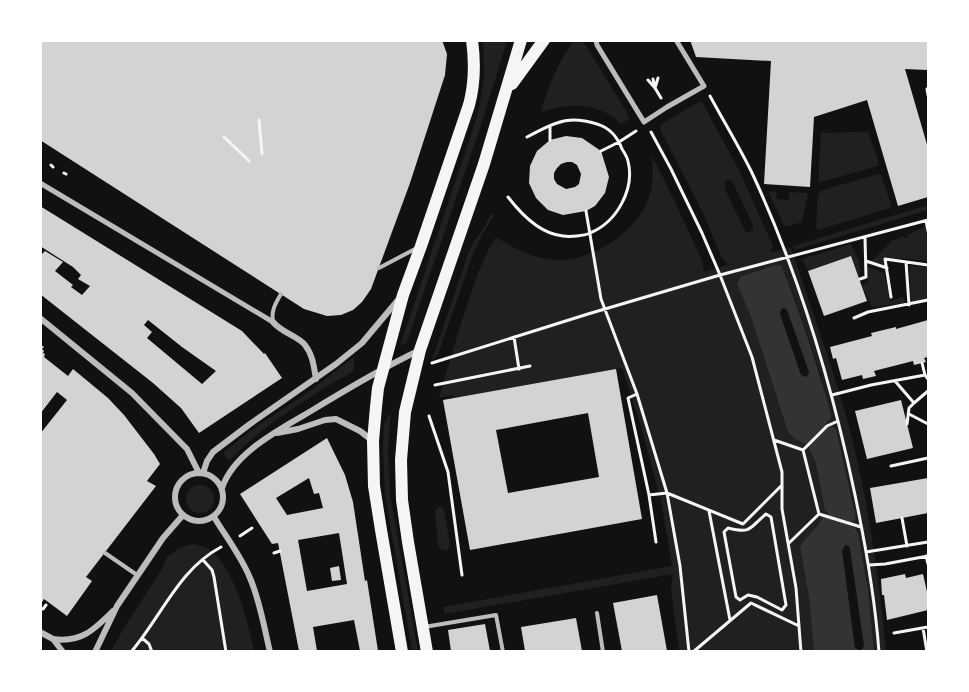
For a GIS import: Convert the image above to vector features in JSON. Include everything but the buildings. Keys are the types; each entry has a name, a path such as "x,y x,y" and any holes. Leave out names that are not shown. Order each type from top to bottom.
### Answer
{"main road":[{"path":"402,651 374,486 373,441 378,388 403,295 470,105 474,76 472,40"},
{"path":"427,651 402,500 401,460 405,412 420,350 484,164 521,40"},
{"path":"506,92 544,40"}],"street":[{"path":"596,40 645,123 667,107 704,86 676,40"},
{"path":"40,183 273,322 305,344 313,361 316,379"},
{"path":"201,473 213,452 316,379 362,343 403,295"},
{"path":"40,318 132,393 187,449 201,473"},
{"path":"222,488 216,479 201,473 189,475 184,478 176,491 175,501 179,511 197,522 214,517 220,511 223,502 222,488 229,473 255,447 383,368 420,350"},
{"path":"273,434 336,419 360,431 373,441"},
{"path":"95,651 117,606 137,575 163,538 183,515"},
{"path":"214,517 250,577 270,651"},
{"path":"52,639 65,641 90,633 117,606"},
{"path":"40,632 52,639 63,651"}],"lane":[{"path":"379,268 421,246"},
{"path":"273,322 274,305 281,294"},
{"path":"105,553 137,575"},
{"path":"597,613 603,651"},
{"path":"423,628 496,615 502,651"}],"path":[{"path":"655,88 658,78"},
{"path":"653,79 655,88"},
{"path":"648,80 667,107"},
{"path":"704,86 752,174 787,257 832,395 869,565 879,651"},
{"path":"928,88 928,95"},
{"path":"508,197 521,214 542,229 562,236 590,234 604,224 622,205 629,183 628,161 620,142 610,130 600,125 581,119 557,122 527,137"},
{"path":"259,120 262,154"},
{"path":"601,151 620,142 645,123 677,180 720,275 752,357 782,472 782,509 796,588 801,651"},
{"path":"550,126 550,140"},
{"path":"224,137 249,161"},
{"path":"586,211 601,299 637,394 667,493 680,566 691,651"},
{"path":"442,360 720,275 787,257 927,221 928,231"},
{"path":"860,279 866,277 865,237"},
{"path":"891,297 885,259 928,265"},
{"path":"865,261 887,268"},
{"path":"906,262 909,305"},
{"path":"854,318 868,312 928,300"},
{"path":"514,337 519,369"},
{"path":"922,363 928,379"},
{"path":"435,386 530,366"},
{"path":"832,395 925,375"},
{"path":"869,378 871,385"},
{"path":"895,381 914,403"},
{"path":"907,424 909,408 928,391"},
{"path":"637,394 628,398 649,495 656,542"},
{"path":"909,414 928,424"},
{"path":"429,416 447,472 462,575"},
{"path":"803,450 827,426 838,421"},
{"path":"773,440 803,450"},
{"path":"803,450 819,514"},
{"path":"891,466 928,458"},
{"path":"649,495 667,493 743,524 781,486"},
{"path":"709,511 730,620"},
{"path":"766,514 771,517 786,605 782,610 762,599 748,595 740,600 736,597 724,532 728,528 749,530 755,522 766,514"},
{"path":"819,514 861,527"},
{"path":"789,543 819,514"},
{"path":"750,517 755,522"},
{"path":"902,518 908,546"},
{"path":"866,552 928,542"},
{"path":"131,651 180,582 215,550"},
{"path":"274,553 280,551"},
{"path":"869,565 927,556 928,564"},
{"path":"203,560 212,570 214,577 226,651"},
{"path":"758,606 762,599"},
{"path":"691,651 751,603 800,626"},
{"path":"894,633 928,627"},
{"path":"923,628 927,651"},
{"path":"142,638 149,644 152,651"}],"shaded area":[{"path":"575,40 583,41 629,116 629,119 621,124 609,114 585,106 569,106 541,112 558,66"},
{"path":"483,41 507,41 480,128 407,342 400,346 478,114 484,79"},
{"path":"702,102 739,170 773,246 770,253 791,247 853,441 871,531 886,651 874,651 868,589 858,531 850,526 826,423 829,420 821,376 782,267 740,277 737,284 751,317 788,432 807,442 813,454 825,511 828,512 827,518 823,518 800,547 809,598 814,651 679,651 671,590 673,574 445,614 443,607 672,566 661,500 622,368 454,398 453,395 439,398 476,278 496,237 524,253 540,258 570,259 598,250 624,233 643,210 652,187 652,156 702,260 704,272 728,265 722,258 703,213 660,129 661,124","holes":["725,181 732,181 753,225 753,229 747,233 725,189"]},
{"path":"868,132 878,166 818,183 821,133"},
{"path":"878,174 882,177 890,208 818,230 816,228 820,191"},
{"path":"770,191 777,192 776,199 789,200 789,192 808,193 802,222 785,227"},
{"path":"928,205 928,210 795,250 793,246"},
{"path":"495,214 474,251 440,349 432,360 468,254 490,215"},
{"path":"925,227 928,239 928,261 883,257 884,265 872,261 892,241 903,236 908,237 907,235"},
{"path":"851,244 860,264 859,277 851,256 808,271 802,259"},
{"path":"779,265 782,267 796,303 831,414 831,418 826,423 828,428 831,426 836,429 856,518 849,522 858,533 868,589 874,651 861,651 814,651 809,598 800,547 823,517 827,518 828,512 825,511 815,461 807,443 796,439 788,432 751,317 737,284 740,277","holes":["785,308 809,372 806,377 801,375 780,314 781,309","845,545 850,549 864,646 861,651 855,648 842,551"]},
{"path":"909,266 928,267 928,299 911,303"},
{"path":"868,267 884,273 890,301 904,297 905,303 872,307 862,286 868,282"},
{"path":"354,357 354,371 288,412 243,447 229,461 223,453"},
{"path":"388,415 391,415 388,449 390,494 418,651 412,651 385,495 384,422"},
{"path":"200,485 210,489 214,499 210,509 200,513 190,509 186,499 190,489"},
{"path":"439,507 444,510 450,545 445,551 439,548 438,544 435,511"},
{"path":"193,544 211,551 227,570 244,612 254,651 110,652 162,569 167,557 180,548"}]}
